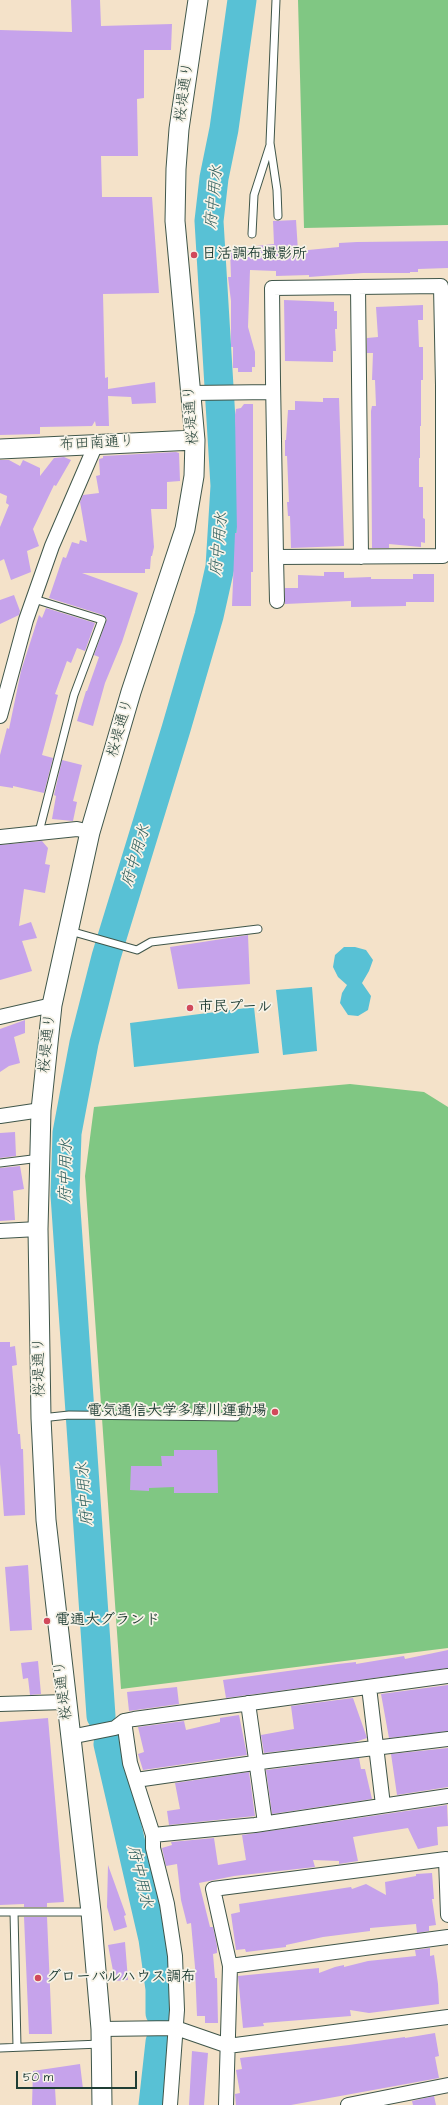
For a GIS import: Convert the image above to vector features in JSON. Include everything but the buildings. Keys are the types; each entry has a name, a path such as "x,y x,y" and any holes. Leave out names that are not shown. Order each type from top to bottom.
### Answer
{"street":[{"name":"桜堤通り","path":"102,2105 101,2037 91,1912 65,1702 46,1520 41,1418 38,1228 41,1110 52,1005 90,832 131,692 185,529 194,476 198,394 176,221 176,169 198,0"},
{"path":"276,557 442,556 443,386 441,286 272,288 273,392 276,557 277,601"},
{"path":"358,287 360,557"},
{"path":"198,394 273,392"},
{"name":"布田南通り","path":"0,449 195,440"},
{"path":"0,716 10,675 52,546 96,444"},
{"path":"0,837 77,829 90,832"},
{"path":"0,1017 52,1005"},
{"path":"0,1116 41,1110"},
{"path":"0,1231 38,1228"},
{"path":"70,1737 115,1728 124,1721 448,1676"},
{"path":"369,1687 384,1805"},
{"path":"0,1704 65,1702"},
{"path":"248,1703 265,1823"},
{"path":"124,1721 130,1763 153,1835 153,1848 167,1904 175,1956 176,2028 170,2105"},
{"path":"136,1780 257,1762 448,1739"},
{"path":"153,1835 265,1823 448,1796"},
{"path":"226,2105 230,1966 213,1889 446,1859 448,1916"},
{"path":"230,1966 448,1937"},
{"path":"101,2037 151,2027 176,2028 228,2046 448,2017"},
{"path":"348,2105 448,2085"}],"lane":[{"path":"276,0 270,143 277,190 278,216"},
{"path":"252,234 254,195 270,143"},
{"path":"34,599 102,620 74,695 39,832"},
{"path":"68,930 138,950 150,942 258,929"},
{"path":"0,1162 40,1158"},
{"path":"41,1418 69,1415 236,1417"},
{"path":"0,1912 91,1912"},
{"path":"14,1912 18,2047"},
{"path":"0,2048 101,2037"}],"green space":[{"path":"298,0 448,0 448,225 304,228"},
{"name":"電気通信大学多摩川運動場","path":"350,1084 424,1092 448,1107 448,1648 121,1689 85,1176 94,1107"}],"water":[{"path":"344,947 355,947 366,950 373,960 362,983 371,996 368,1010 358,1016 348,1015 340,1003 342,993 347,985 338,977 333,967 335,955"},
{"path":"312,987 317,1051 283,1055 276,990"},
{"path":"254,1007 259,1053 134,1067 130,1023"}],"waterway":[{"name":"府中用水","path":"101,1716 65,1195 67,1133 84,1043 106,957 176,729 209,616 220,567 225,486 209,221 214,178 224,129 242,0"},
{"name":"府中用水","path":"108,1744 153,1939 160,1989 160,2013"},
{"name":"府中用水","path":"153,2105 160,2042"}],"place":[{"name":"日活調布撮影所","path":"194,255"},
{"name":"市民プール","path":"190,1008"},
{"name":"電気通信大学多摩川運動場","path":"275,1412"},
{"name":"電通大グランド","path":"47,1621"},
{"name":"グローバルハウス調布","path":"38,1978"}]}
